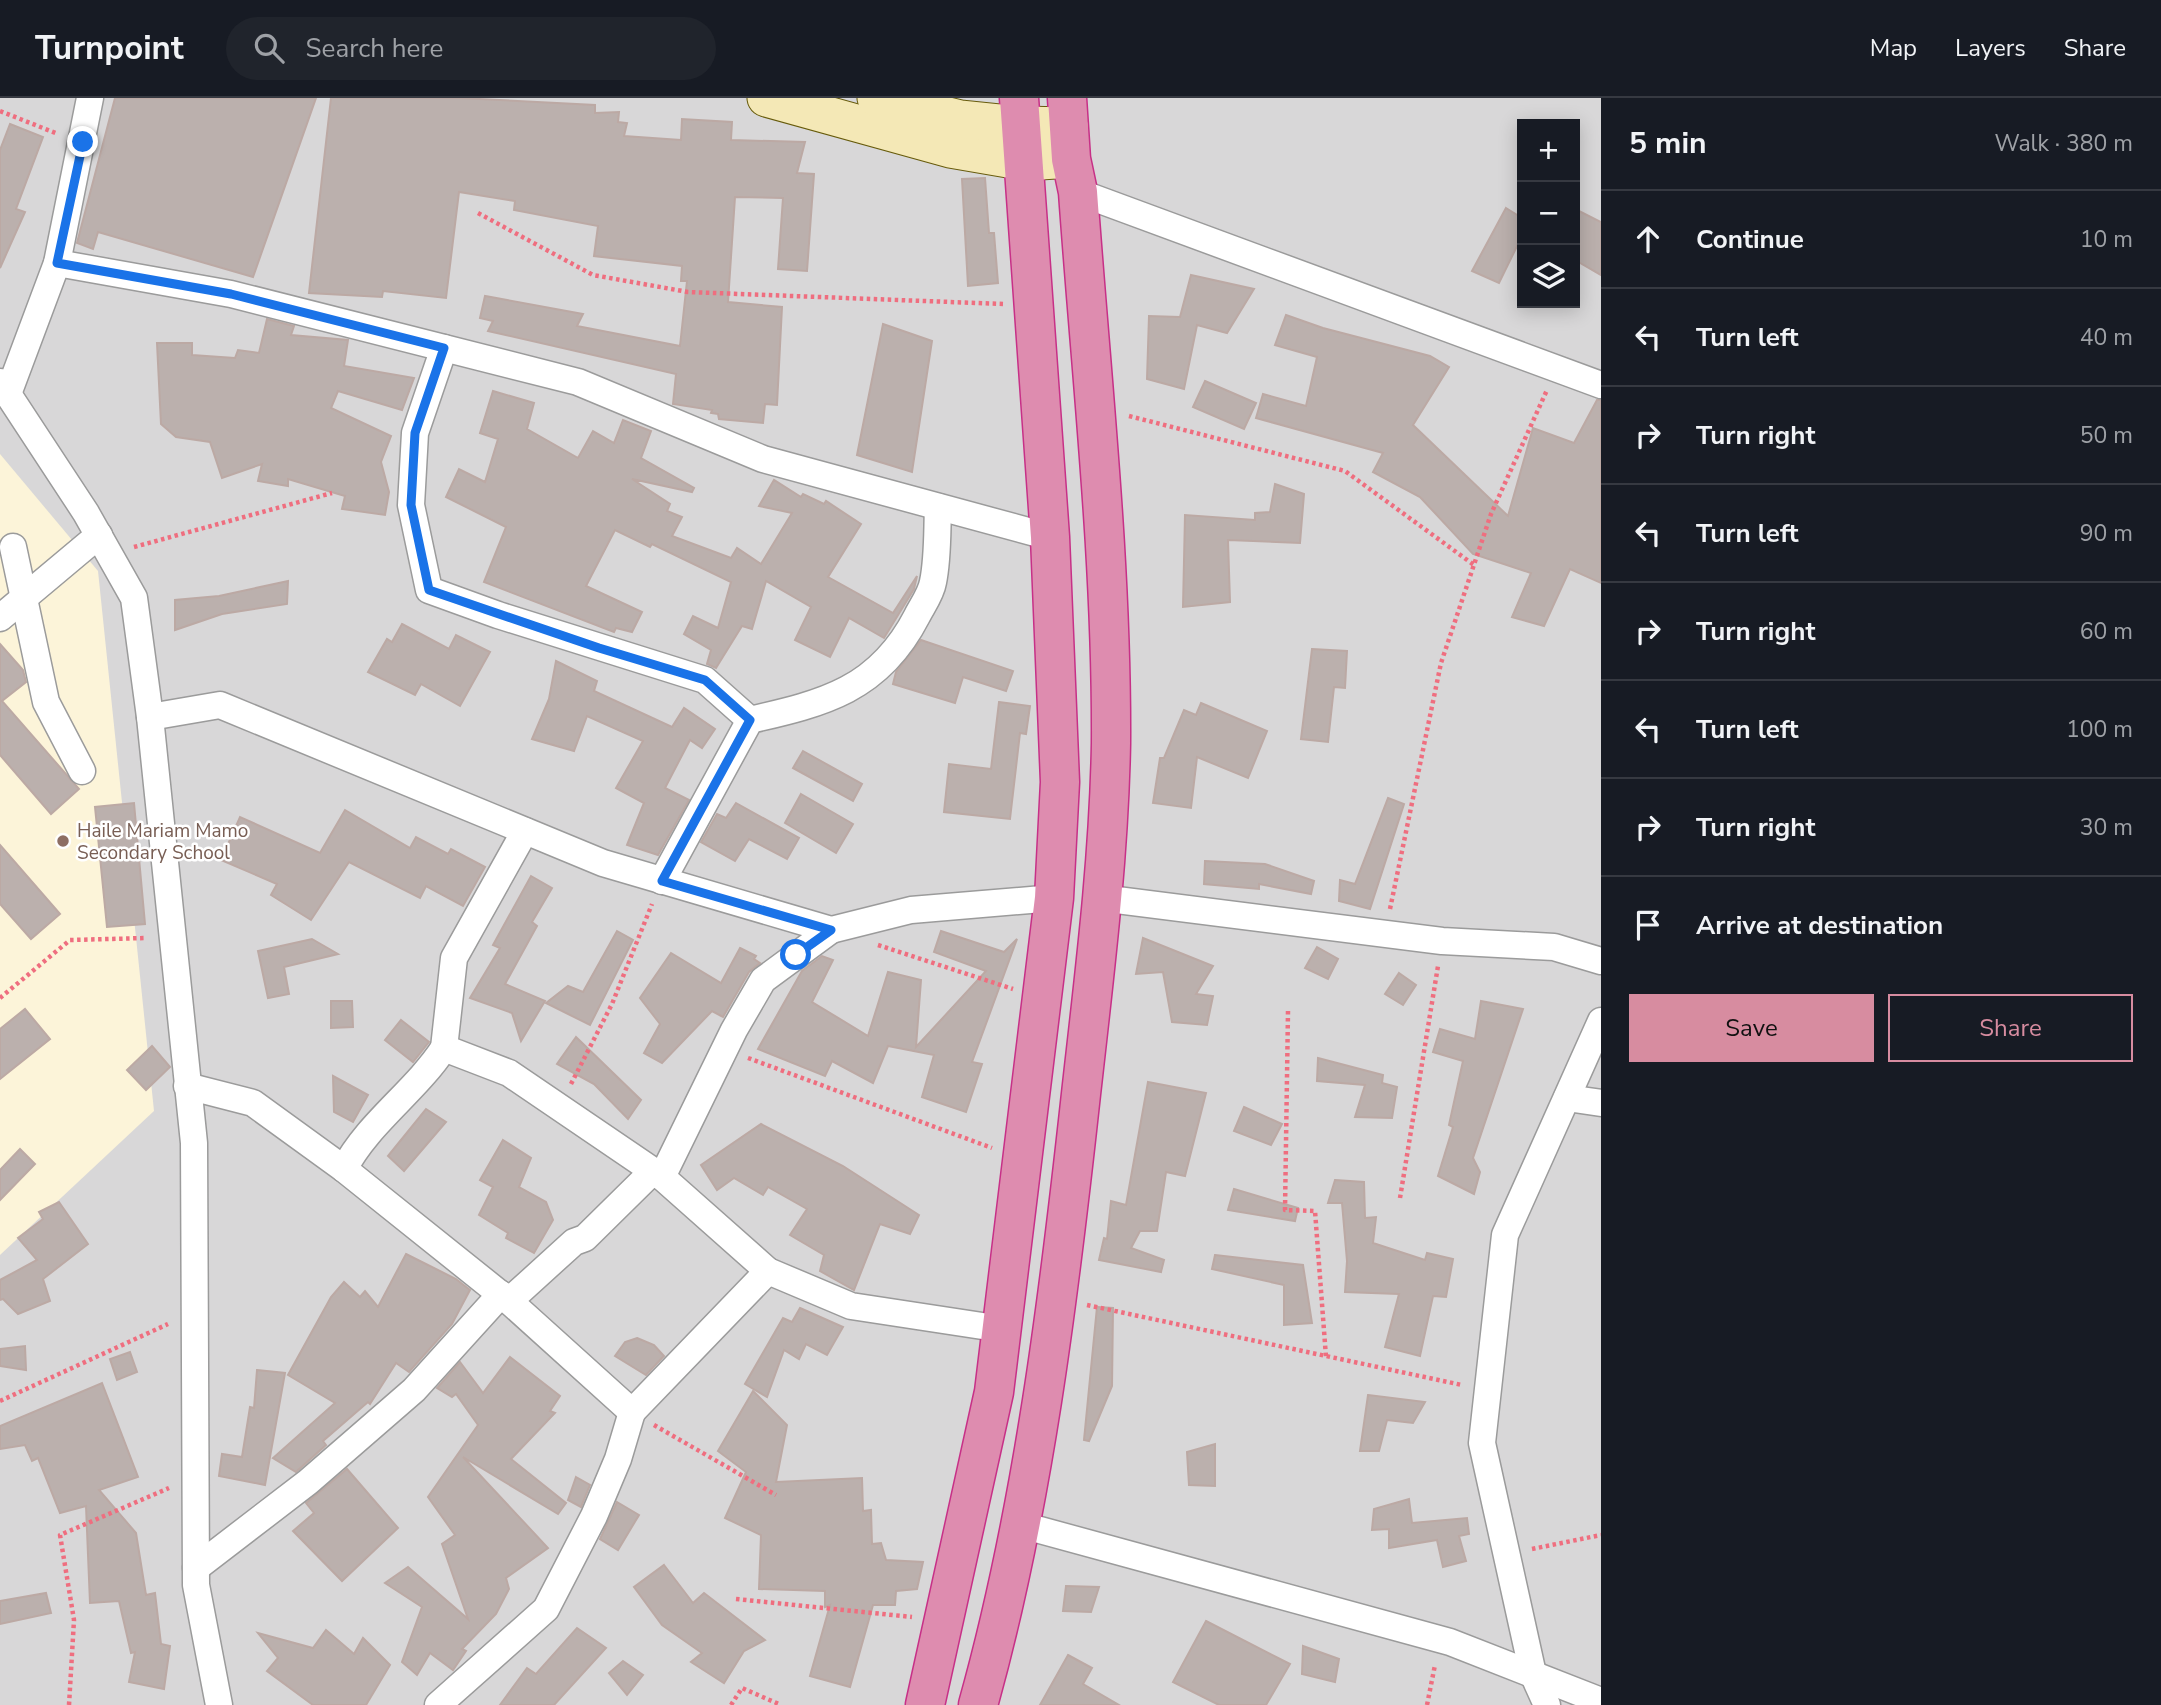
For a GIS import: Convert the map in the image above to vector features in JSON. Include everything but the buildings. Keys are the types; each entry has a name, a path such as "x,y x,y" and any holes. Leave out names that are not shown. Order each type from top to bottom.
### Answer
{"highway":[{"path":"925,1705 994,1392 1054,898 1060,782 1050,537 1025,162 1019,112"},
{"path":"978,1705 994,1647 1059,1299 1101,898 1110,732 1108,602 1071,144"}],"street":[{"path":"90,98 57,263 4,388 104,545 134,598 150,717 194,1143 196,1568 219,1705"},
{"path":"766,98 950,149 1025,162 1071,144"},
{"path":"876,98 960,119 1019,112 1071,144 1557,369 1601,385"},
{"path":"57,263 231,294 578,382 763,459 1050,537"},
{"path":"444,348 415,433 411,505 429,590 511,620 705,680 750,720"},
{"path":"662,881 750,720 798,709 848,692 878,669 910,631 933,585 938,507"},
{"path":"0,618 24,598 104,545"},
{"path":"13,547 46,702 82,771"},
{"path":"150,717 220,705 603,863 831,930"},
{"path":"344,1169 354,1150 428,1073 444,1048 454,958 525,831"},
{"path":"196,1568 308,1482 414,1390 505,1297 575,1242 585,1238 657,1174 763,980 831,930 911,909 1054,898"},
{"path":"1101,898 1442,941 1554,947 1601,961"},
{"path":"1547,1705 1533,1674 1482,1443 1505,1235 1601,1021"},
{"path":"444,1048 509,1073 657,1174 768,1271 851,1306 1002,1329"},
{"path":"187,1086 253,1102 344,1169 505,1297 632,1412"},
{"path":"1567,1098 1601,1103"},
{"path":"438,1705 546,1609 594,1516 618,1460 632,1412 768,1271"},
{"path":"1018,1524 1441,1639 1601,1701"}],"path":[{"path":"0,111 17,121 83,142"},
{"path":"478,213 593,275 688,292 1035,305"},
{"path":"1385,934 1441,663 1491,514 1557,369"},
{"path":"1094,407 1345,471 1474,565"},
{"path":"104,545 332,494"},
{"path":"559,1107 612,1004 662,881"},
{"path":"831,930 1042,998"},
{"path":"0,998 70,940 172,938"},
{"path":"1400,1198 1442,941"},
{"path":"1288,1011 1285,1210 1315,1211 1326,1357"},
{"path":"724,1050 1023,1159"},
{"path":"1059,1299 1488,1390"},
{"path":"0,1401 195,1312"},
{"path":"632,1412 775,1495"},
{"path":"69,1705 74,1620 61,1535 196,1476"},
{"path":"1507,1554 1601,1535"},
{"path":"736,1599 944,1620"},
{"path":"1427,1705 1441,1639"},
{"path":"731,1705 742,1688 781,1705"}],"shaded area":[{"path":"0,98 1601,98 1601,1705 0,1705"},
{"name":"Haile Mariam Mamo Secondary School","path":"0,454 98,571 154,1111 0,1255"}],"place":[{"name":"Haile Mariam Mamo Secondary School","path":"63,841"}],"route":[{"path":"83,142 57,263 231,294 444,348 415,433 411,505 429,590 599,648 705,680 750,720 662,881 831,930 796,955"}]}
